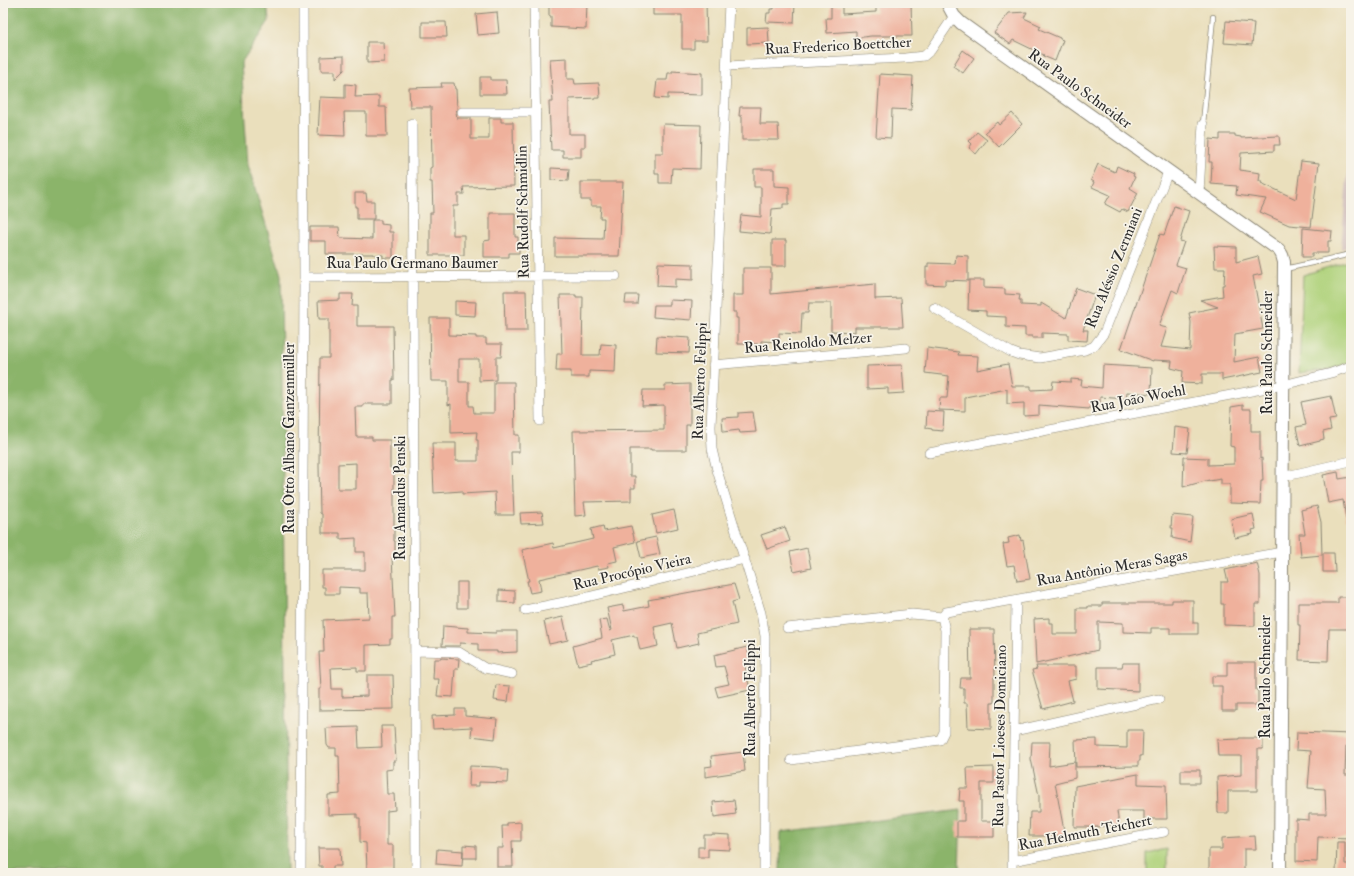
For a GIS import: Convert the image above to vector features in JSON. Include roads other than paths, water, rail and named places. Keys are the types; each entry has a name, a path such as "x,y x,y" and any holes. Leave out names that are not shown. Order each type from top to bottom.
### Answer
{"street":[{"name":"Rua Otto Albano Ganzenmüller","path":"300,873 304,277 303,3"},
{"name":"Rua Rudolf Schmidlin","path":"534,3 540,421"},
{"name":"Rua Alberto Felippi","path":"729,3 711,427 712,449 717,470 761,613 765,636 764,873"},
{"name":"Rua Paulo Schneider","path":"947,3 954,16 961,23 1279,250 1282,255 1284,270 1280,873"},
{"name":"Rua Frederico Boettcher","path":"727,66 924,56 931,50 954,16"},
{"path":"462,112 536,112"},
{"name":"Rua Amandus Penski","path":"412,124 416,873"},
{"path":"1199,193 1203,124"},
{"name":"Rua Aléssio Zermiani","path":"934,308 1011,352 1019,355 1040,358 1085,350 1094,346 1104,333 1168,172"},
{"name":"Rua Paulo Germano Baumer","path":"304,277 616,276"},
{"name":"Rua Reinoldo Melzer","path":"713,365 906,348"},
{"name":"Rua João Woehl","path":"929,453 1283,385 1331,373 1351,366"},
{"path":"1282,477 1351,461"},
{"name":"Rua Antônio Meras Sagas","path":"787,628 912,614 944,615 1016,600 1282,552"},
{"name":"Rua Procópio Vieira","path":"526,610 745,559"},
{"name":"Rua Pastor Lioeses Domiciano","path":"1012,873 1016,600"},
{"path":"791,760 940,740 944,732 944,615"},
{"path":"415,651 459,652 485,668 512,674"},
{"path":"1014,731 1159,699"},
{"name":"Rua Helmuth Teichert","path":"1012,861 1164,832"}],"lane":[{"path":"1203,124 1213,17"},
{"path":"1284,270 1351,254"}]}
